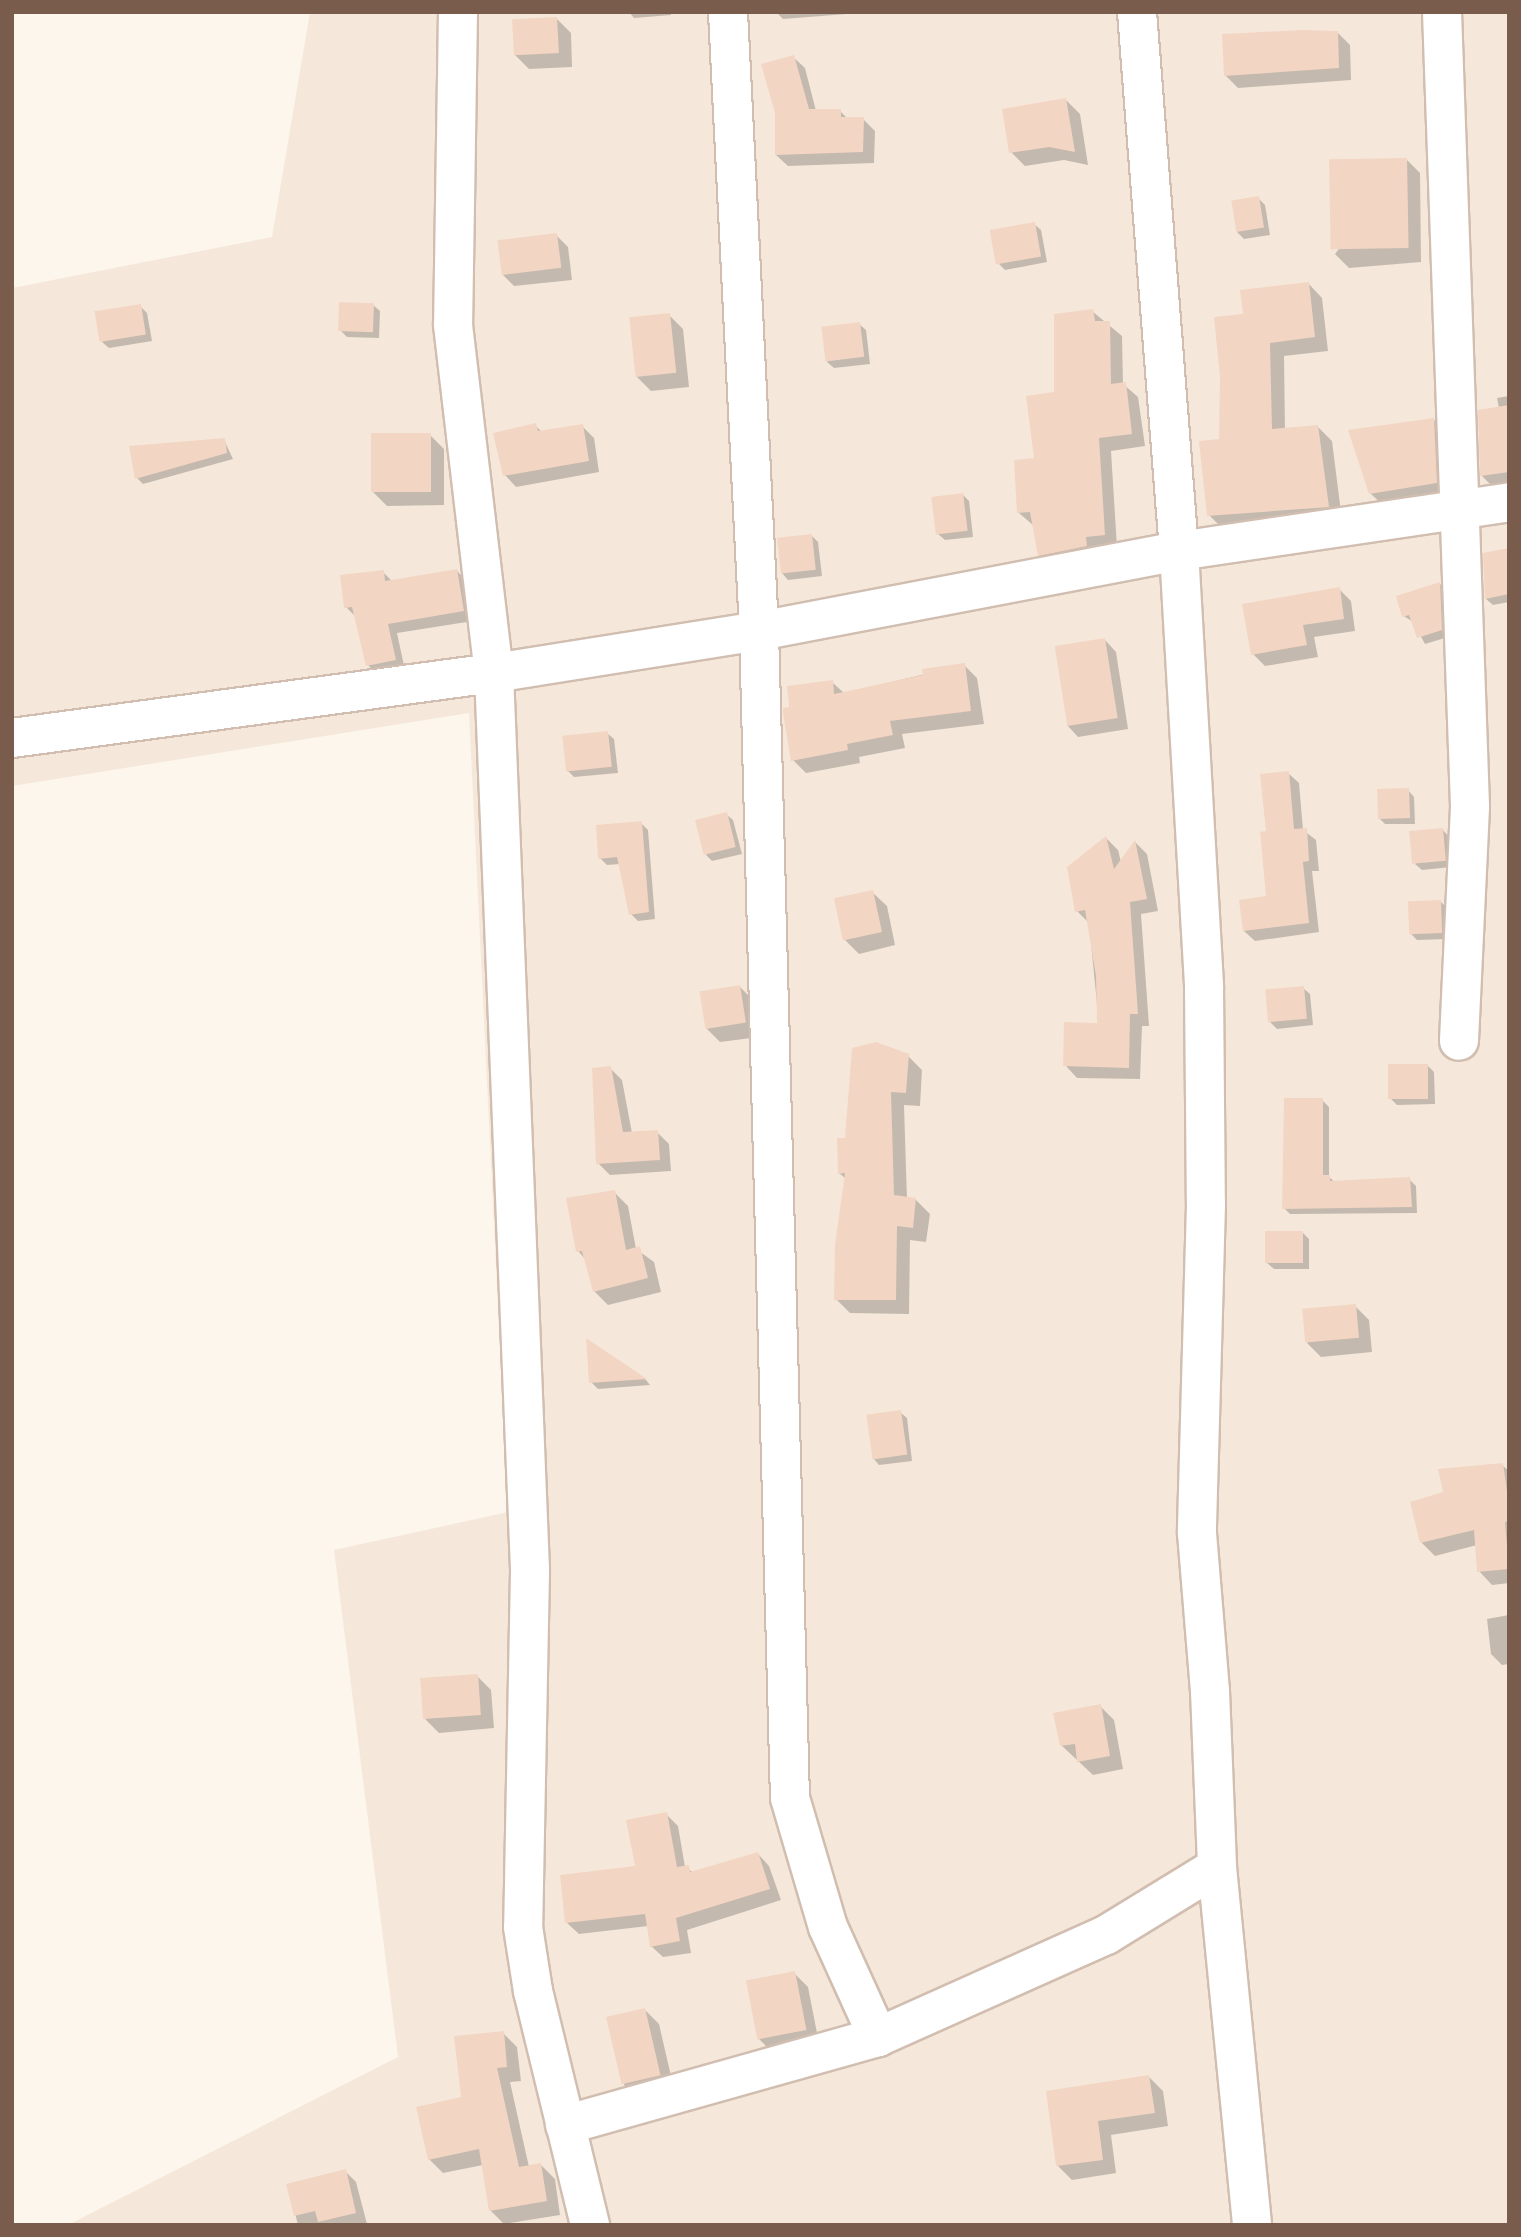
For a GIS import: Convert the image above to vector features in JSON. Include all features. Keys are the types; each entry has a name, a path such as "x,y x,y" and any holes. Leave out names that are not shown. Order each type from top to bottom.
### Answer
{"street":[{"path":"458,12 453,325 494,673 530,1571 523,1927 533,1991 590,2225"},
{"path":"727,12 759,631 790,1798 828,1927 878,2037"},
{"path":"1137,12 1179,551 1204,988 1206,1204 1197,1533 1210,1691 1217,1867 1252,2225"},
{"path":"1442,12 1470,807 1459,1041"},
{"path":"12,738 494,673 759,631 1179,551 1509,502"},
{"path":"565,2125 878,2037 1107,1935 1217,1867"}],"shaded area":[{"path":"310,12 1509,12 1509,2225 68,2225 398,2057 334,1550 508,1512 469,713 12,786 12,288 272,237"}],"building":[{"path":"557,17 559,53 514,55 512,19"},
{"path":"1338,31 1339,68 1224,76 1222,34"},
{"path":"794,55 809,109 841,109 841,117 864,117 863,152 775,155 775,113 761,64"},
{"path":"1066,98 1075,152 1049,147 1009,153 1002,109"},
{"path":"1407,158 1409,248 1331,249 1329,159"},
{"path":"1259,196 1264,228 1236,232 1231,200"},
{"path":"1035,222 1041,256 996,264 990,230"},
{"path":"557,233 561,268 502,275 497,240"},
{"path":"1309,282 1315,337 1270,343 1272,429 1318,425 1329,507 1207,516 1199,441 1219,439 1220,377 1214,317 1243,314 1240,290"},
{"path":"339,302 374,303 373,332 338,331"},
{"path":"141,304 146,335 99,342 95,311"},
{"path":"1093,309 1095,321 1110,321 1111,384 1126,382 1132,434 1099,438 1105,535 1086,537 1087,546 1038,556 1030,512 1017,513 1014,460 1034,458 1026,396 1054,392 1054,314"},
{"path":"670,313 676,373 635,377 629,317"},
{"path":"860,322 864,357 826,361 821,327"},
{"path":"1509,405 1509,472 1480,476 1478,410"},
{"path":"1434,418 1437,483 1369,494 1348,430"},
{"path":"536,423 538,431 583,424 589,461 503,476 493,433"},
{"path":"371,433 431,433 431,492 371,492"},
{"path":"225,438 227,453 135,479 129,446"},
{"path":"963,493 968,531 936,535 931,497"},
{"path":"812,534 816,570 781,573 777,538"},
{"path":"1509,548 1509,594 1485,599 1483,553"},
{"path":"457,569 464,611 388,624 396,660 366,666 352,607 344,608 340,575 384,570 385,581"},
{"path":"1440,582 1442,630 1417,638 1409,615 1402,617 1396,596"},
{"path":"1340,587 1344,619 1303,625 1307,645 1251,655 1242,604"},
{"path":"1105,638 1118,718 1067,726 1055,646"},
{"path":"965,663 971,711 890,721 893,735 847,744 848,750 791,761 783,713 783,708 789,707 787,686 833,680 834,694 923,675 922,669"},
{"path":"608,731 612,767 566,772 562,736"},
{"path":"1289,771 1294,829 1307,828 1309,861 1303,862 1309,923 1243,931 1239,900 1266,896 1260,832 1266,831 1260,774"},
{"path":"1409,788 1410,818 1378,819 1377,789"},
{"path":"727,812 736,847 704,855 695,820"},
{"path":"642,821 649,912 629,915 617,857 598,859 596,825"},
{"path":"1443,828 1446,861 1412,864 1409,831"},
{"path":"1106,836 1114,869 1135,840 1147,899 1130,902 1138,1014 1130,1014 1129,1068 1063,1066 1064,1022 1097,1023 1096,976 1085,910 1075,912 1067,867"},
{"path":"873,890 882,932 843,940 834,898"},
{"path":"1441,900 1442,933 1409,934 1408,901"},
{"path":"740,985 746,1023 705,1029 700,991"},
{"path":"1304,986 1307,1019 1268,1022 1265,989"},
{"path":"876,1042 909,1054 906,1093 891,1092 894,1195 916,1198 913,1228 897,1226 896,1300 834,1300 835,1245 845,1173 838,1174 837,1138 845,1138 852,1048"},
{"path":"1388,1064 1428,1064 1428,1099 1388,1099"},
{"path":"611,1066 623,1132 658,1130 660,1160 596,1164 592,1068"},
{"path":"1284,1098 1323,1098 1323,1175 1330,1175 1330,1181 1410,1177 1412,1207 1282,1209"},
{"path":"615,1190 626,1250 640,1246 648,1278 593,1292 582,1251 576,1252 566,1198"},
{"path":"1265,1231 1303,1231 1303,1263 1265,1263"},
{"path":"1356,1304 1359,1338 1305,1343 1302,1309"},
{"path":"586,1338 647,1379 589,1383"},
{"path":"901,1410 907,1455 873,1459 866,1415"},
{"path":"1503,1463 1509,1506 1509,1521 1505,1522 1509,1569 1477,1572 1474,1530 1420,1543 1410,1502 1443,1492 1438,1469"},
{"path":"478,1674 481,1715 423,1719 420,1678"},
{"path":"1101,1704 1110,1756 1077,1762 1075,1744 1060,1746 1053,1713"},
{"path":"667,1812 677,1867 689,1865 690,1872 758,1852 770,1889 676,1918 680,1941 650,1947 645,1914 565,1923 560,1875 635,1866 626,1820"},
{"path":"795,1971 806,2030 757,2039 746,1981"},
{"path":"645,2008 661,2075 622,2084 606,2017"},
{"path":"504,2031 507,2067 497,2068 519,2167 541,2163 547,2201 489,2211 479,2149 428,2160 416,2107 461,2097 454,2036"},
{"path":"1149,2075 1155,2113 1098,2121 1103,2160 1056,2166 1046,2091"},
{"path":"346,2169 356,2213 318,2222 315,2211 294,2216 286,2184"}]}
